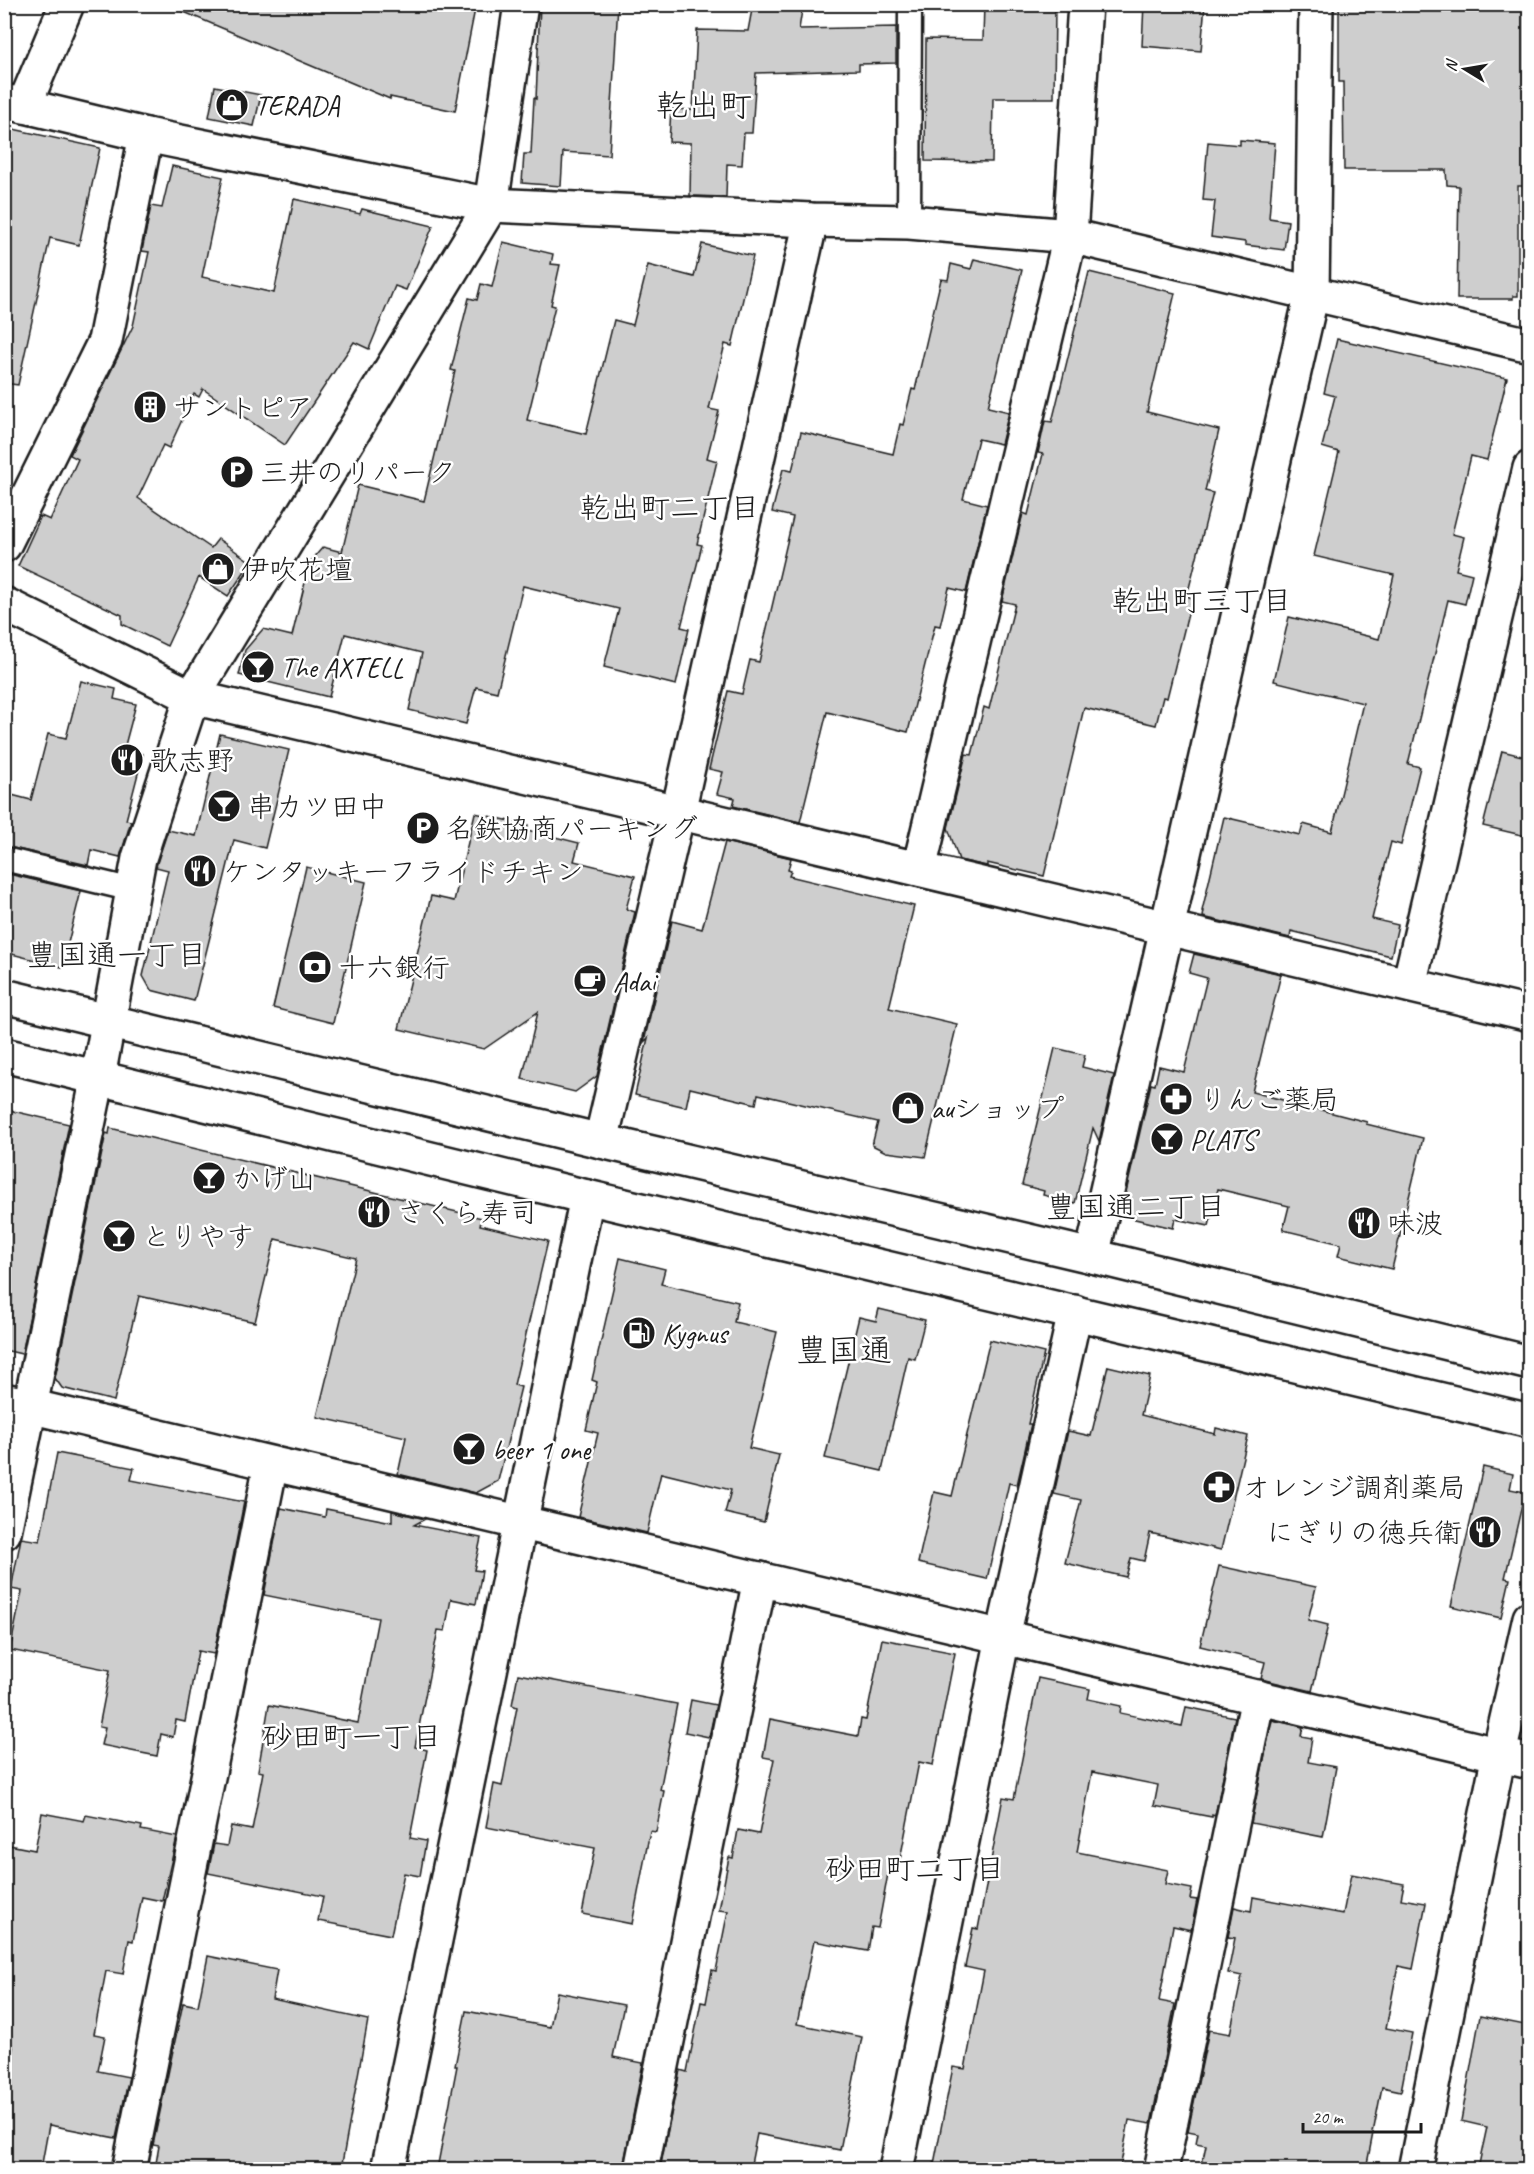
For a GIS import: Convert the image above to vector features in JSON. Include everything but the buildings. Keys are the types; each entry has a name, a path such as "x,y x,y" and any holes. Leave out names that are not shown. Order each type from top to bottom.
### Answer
{"street":[{"path":"67,4 14,104 146,135 491,205 811,220 909,222 1070,236 1530,345"},
{"path":"4,1532 17,1403 98,1077 140,858 192,697 491,205 521,4"},
{"path":"919,869 1070,236 1085,4"},
{"path":"1092,1256 1312,293 1316,4"},
{"path":"4,545 105,341 146,135"},
{"path":"601,1141 678,812 811,220"},
{"path":"1409,985 1530,468"},
{"path":"4,604 192,697 1409,985 1529,1009"},
{"path":"4,996 1530,1363"},
{"path":"4,1055 587,1197 1530,1420"},
{"path":"388,2169 587,1197"},
{"path":"896,2169 1003,1637 1076,1312"},
{"path":"17,1403 1514,1758"},
{"path":"129,2169 272,1464"},
{"path":"641,2169 760,1580"},
{"path":"1415,2169 1514,1758 1530,1618"},
{"path":"1161,2169 1258,1697"}],"lane":[{"path":"909,222 910,4"},
{"path":"4,859 133,890"}],"place":[{"name":"TERADA","path":"232,105"},
{"name":"サントピア","path":"150,407"},
{"name":"三井のリパーク","path":"237,472"},
{"name":"伊吹花壇","path":"218,569"},
{"name":"The AXTELL","path":"258,667"},
{"name":"歌志野","path":"127,760"},
{"name":"串カツ田中","path":"224,806"},
{"name":"名鉄協商パーキング","path":"423,828"},
{"name":"ケンタッキーフライドチキン","path":"200,871"},
{"name":"十六銀行","path":"315,967"},
{"name":"Adai","path":"590,981"},
{"name":"りんご薬局","path":"1176,1099"},
{"name":"auショップ","path":"908,1108"},
{"name":"PLATS","path":"1167,1139"},
{"name":"かげ山","path":"209,1178"},
{"name":"さくら寿司","path":"374,1212"},
{"name":"味波","path":"1364,1223"},
{"name":"とりやす","path":"119,1236"},
{"name":"Kygnus","path":"639,1333"},
{"name":"beer 1 one","path":"469,1449"},
{"name":"オレンジ調剤薬局","path":"1219,1487"},
{"name":"にぎりの徳兵衛","path":"1485,1532"}],"district":[{"name":"乾出町","path":"704,105"},
{"name":"乾出町二丁目","path":"670,508"},
{"name":"乾出町三丁目","path":"1202,601"},
{"name":"豊国通一丁目","path":"117,955"},
{"name":"豊国通二丁目","path":"1136,1207"},
{"name":"豊国通","path":"844,1350"},
{"name":"砂田町一丁目","path":"352,1737"},
{"name":"砂田町二丁目","path":"915,1869"}]}
